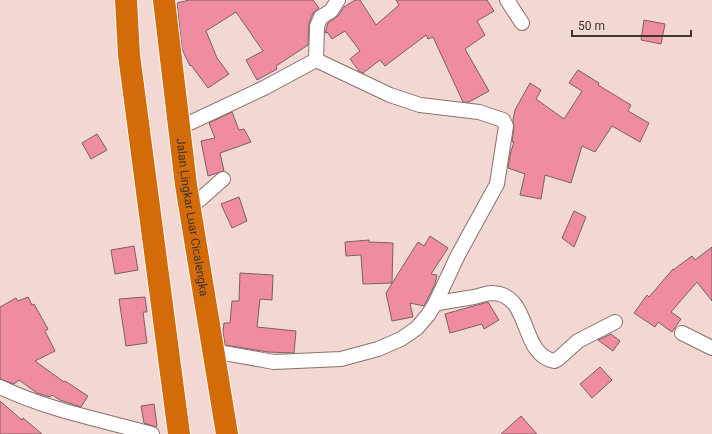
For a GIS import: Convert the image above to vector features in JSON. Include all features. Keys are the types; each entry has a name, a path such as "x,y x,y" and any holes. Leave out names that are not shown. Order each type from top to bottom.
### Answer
{"highway":[{"path":"126,0 129,55 179,434"},
{"name":"Jalan Lingkar Luar Cicalengka","path":"164,0 190,208 227,434"}],"street":[{"path":"316,60 317,26 321,16 331,11 338,0"},
{"path":"507,0 522,23"},
{"path":"179,128 264,88 316,60"},
{"path":"213,351 274,362 341,359 378,349 401,339 417,328 435,304 458,255 497,184 506,126 506,123 500,118 479,112 420,105 390,95 370,84 316,60"},
{"path":"190,208 223,179"},
{"path":"435,304 492,293 503,296 511,300 517,306 537,350 545,358 554,361 578,341 615,322"},
{"path":"682,333 712,348"},
{"path":"0,387 15,394 68,411 152,434"}],"building":[{"path":"189,0 313,0 319,8 313,13 309,23 308,45 276,66 277,69 257,80 246,60 263,51 236,12 206,31 217,58 229,74 208,88 191,65 190,66 182,49 177,3"},
{"path":"355,0 360,0 376,25 399,5 396,0 487,0 494,11 477,21 485,35 465,49 489,91 469,102 463,102 433,37 428,39 426,35 385,66 380,60 363,73 359,71 350,59 360,51 345,31 332,39 327,32 325,33 328,23 338,16 344,7"},
{"path":"644,20 665,24 661,44 641,40"},
{"path":"578,70 599,83 598,85 631,105 628,111 649,123 640,142 612,126 595,152 582,146 571,183 545,175 541,199 520,195 525,174 508,168 514,142 512,142 515,110 530,83 541,90 536,99 564,119 582,91 569,83"},
{"path":"232,112 239,130 244,129 251,142 220,153 224,171 208,176 201,141 215,138 209,123"},
{"path":"97,134 107,150 91,159 82,143"},
{"path":"239,197 247,221 232,228 221,204"},
{"path":"574,211 586,217 574,247 562,238"},
{"path":"430,236 448,248 431,274 437,275 435,284 424,306 410,303 413,317 392,321 386,293 418,242 424,246"},
{"path":"369,240 369,242 393,243 392,283 363,284 361,255 346,256 345,242"},
{"path":"134,246 138,270 115,274 111,250"},
{"path":"712,247 712,301 697,282 671,312 681,319 672,332 658,322 655,327 634,313 647,295 649,297 673,269 692,256 695,260"},
{"path":"240,273 273,275 272,300 260,299 257,327 296,331 294,353 268,352 225,345 223,332 224,323 230,323 232,301 239,301"},
{"path":"28,297 32,305 34,304 48,329 45,331 55,351 35,361 64,382 65,381 88,396 81,407 60,400 52,395 50,397 37,393 19,380 14,384 0,379 0,307 16,298 18,301"},
{"path":"145,297 147,312 143,312 147,343 126,346 119,299"},
{"path":"488,302 499,320 484,329 482,324 450,333 445,314"},
{"path":"611,334 620,341 613,351 598,340"},
{"path":"600,367 612,380 592,398 580,384"},
{"path":"0,401 22,420 23,418 42,434 0,434"},
{"path":"154,404 156,427 144,423 141,406"},
{"path":"521,416 537,434 501,434"}]}
